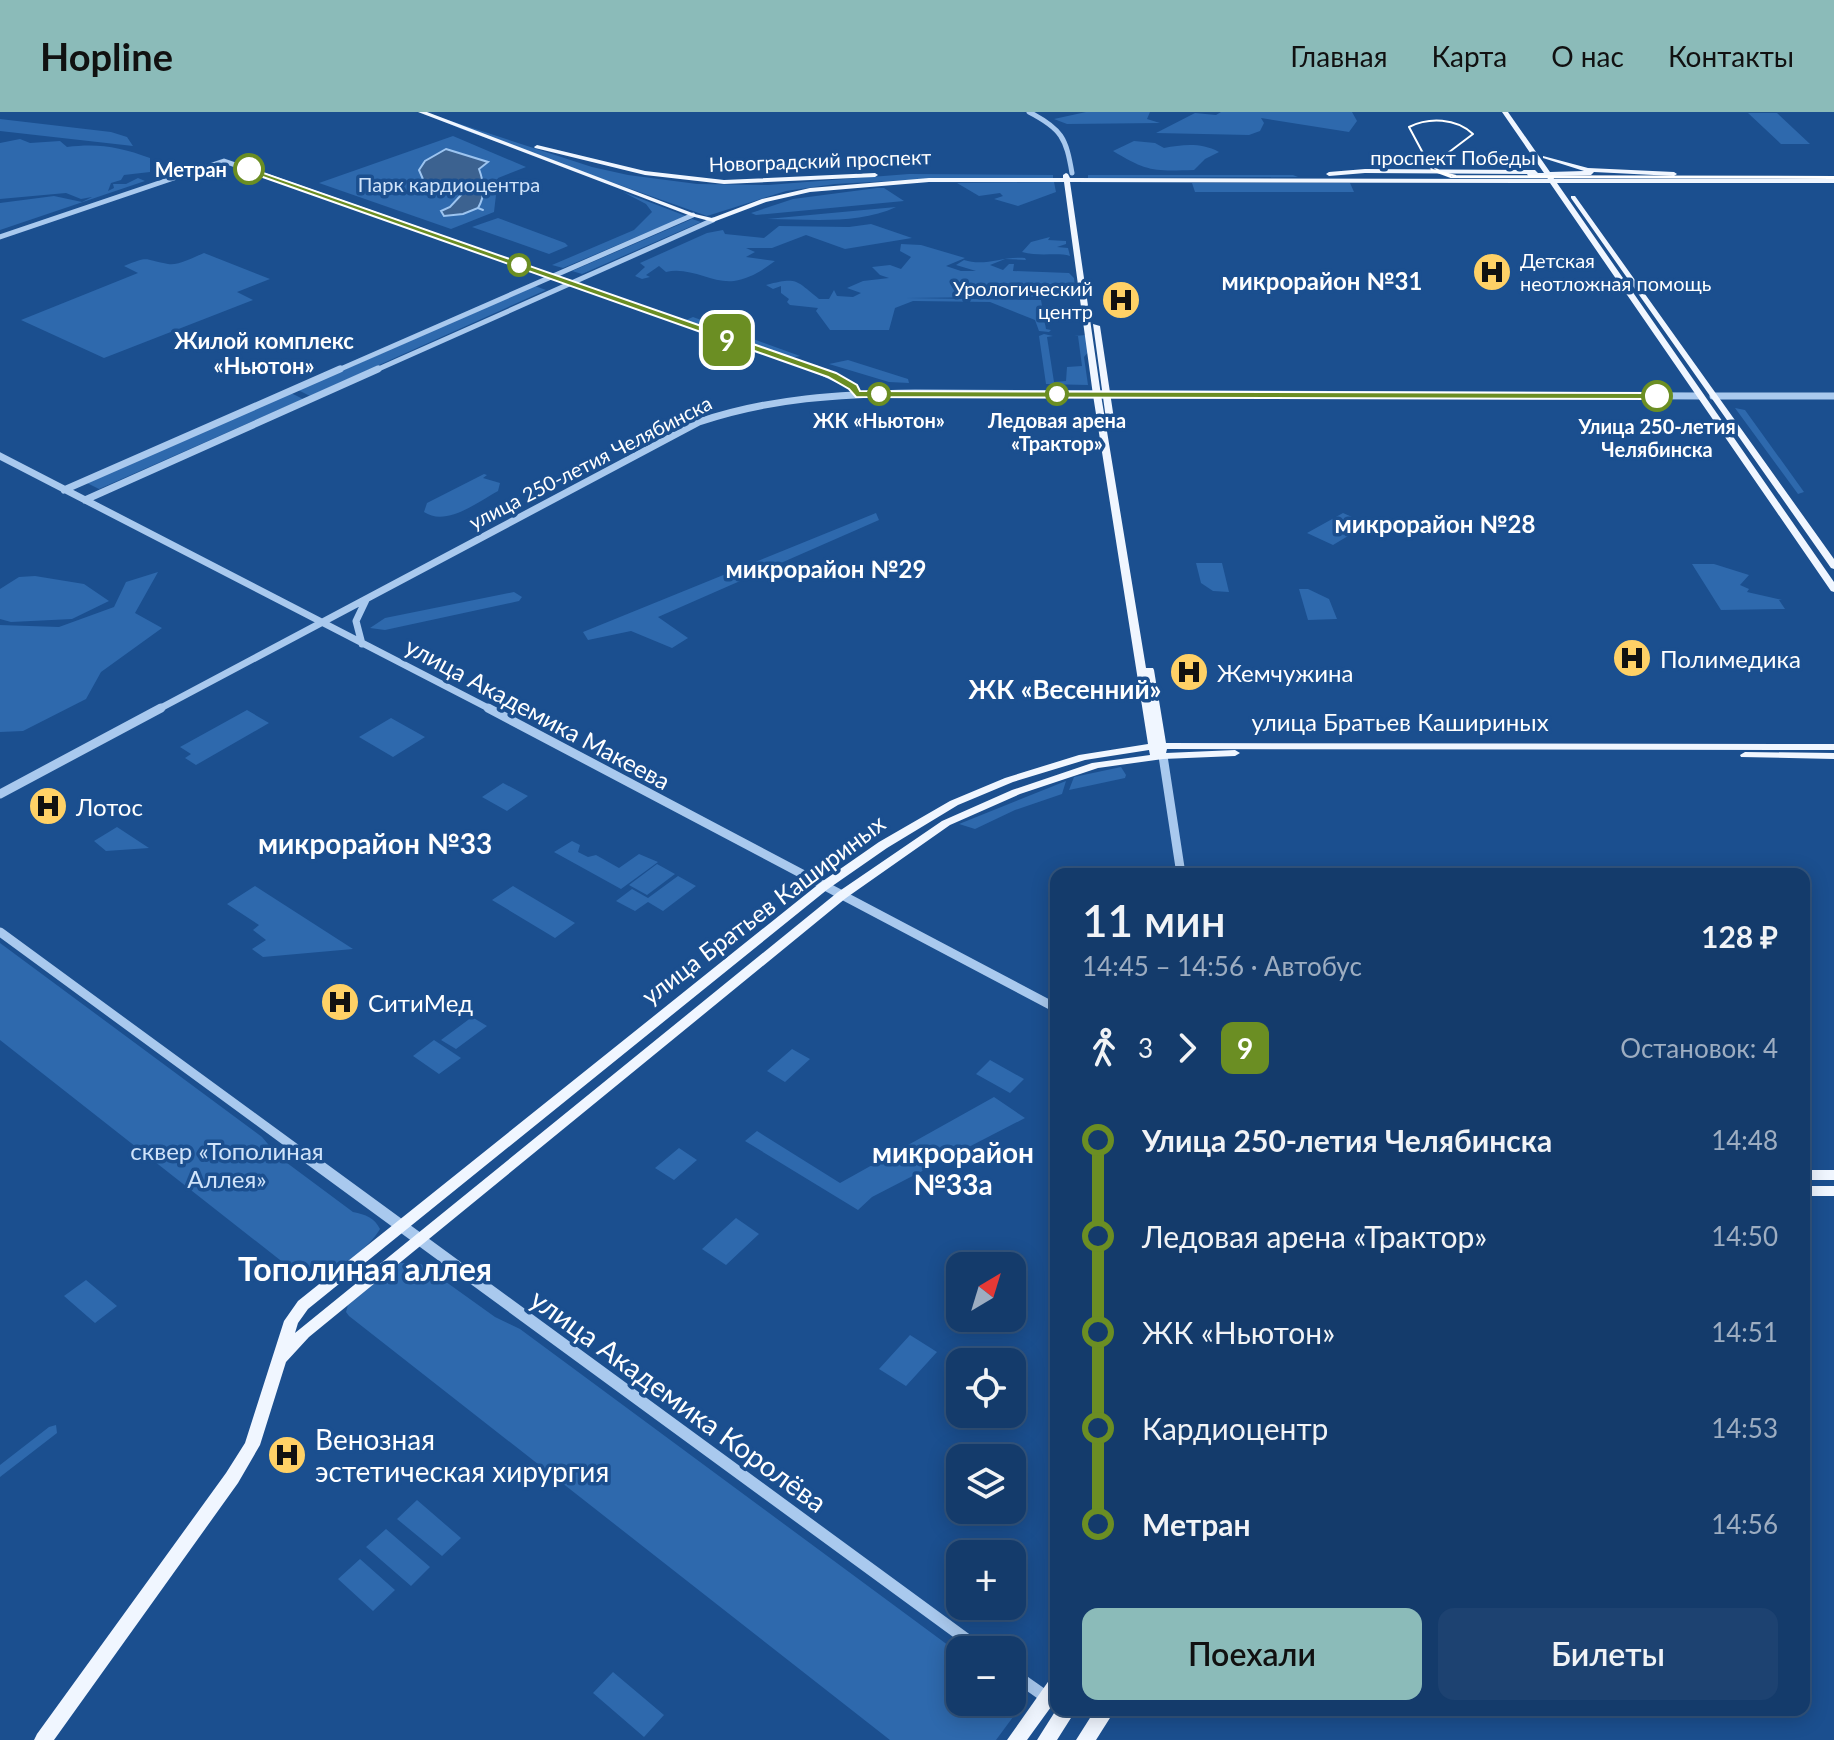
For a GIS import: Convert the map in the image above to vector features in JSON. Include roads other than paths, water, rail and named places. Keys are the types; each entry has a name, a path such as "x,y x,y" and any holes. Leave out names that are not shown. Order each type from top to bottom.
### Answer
{"main road":[{"path":"421,112 713,220"},
{"name":"Новоградский проспект","path":"435,112 547,150 621,169 684,179 750,183 903,173 1070,175"},
{"path":"1505,112 1834,589"},
{"path":"1513,112 1834,566"},
{"path":"1504,171 1522,168 1532,153"},
{"path":"1545,157 1587,170 1674,174"},
{"path":"1329,174 1365,171 1546,173"},
{"name":"проспект Победы","path":"1302,177 1329,174 1546,173 1834,175"},
{"path":"1070,175 1158,751"},
{"name":"Новоградский проспект","path":"713,220 764,200 845,185 1070,175"},
{"name":"проспект Победы","path":"1070,175 1497,181 1834,181"},
{"path":"1497,181 1541,189"},
{"path":"1553,193 1563,197"},
{"path":"1617,275 1627,275"},
{"name":"улица 250-летия Челябинска","path":"1700,396 1713,396"},
{"name":"улица Братьев Кашириных","path":"43,1740 232,1478 252,1445 291,1321 303,1305 824,886 883,845 954,803 1068,760 1158,751 1834,747"},
{"name":"улица Братьев Кашириных","path":"1290,749 1834,756"},
{"name":"улица Братьев Кашириных","path":"276,1366 304,1333 842,895 946,823 985,805 1071,772 1158,751"},
{"path":"1810,1175 1834,1175"},
{"path":"1810,1191 1834,1191"},
{"path":"1016,1740 1050,1711"},
{"path":"1046,1740 1054,1716"},
{"path":"1085,1740 1102,1716"}],"street":[{"path":"1029,112 1048,122 1065,140 1070,151 1070,175"},
{"path":"0,237 224,161 841,378 854,387 856,394"},
{"path":"64,490 693,215"},
{"path":"85,500 713,220"},
{"path":"812,369 835,381 845,394"},
{"path":"292,391 309,398"},
{"name":"улица 250-летия Челябинска","path":"0,794 699,422 765,402 845,394 1700,396"},
{"name":"улица 250-летия Челябинска","path":"1713,396 1834,396"},
{"name":"улица Академика Макеева","path":"0,456 1050,1005"},
{"path":"362,644 354,628 355,617 366,599"},
{"path":"1158,751 1167,776 1180,868"},
{"name":"улица Академика Королёва","path":"0,932 962,1636"},
{"path":"1026,1682 1050,1697"}],"waterway":[{"path":"478,208 483,210"}],"tram line":[{"path":"1834,177 1456,176 1440,172 1432,165 1473,134 1459,125 1442,121 1409,127 1432,170 1451,177 1834,178"}],"place":[{"name":"Метран","path":"249,169"},
{"name":"Детская неотложная помощь","path":"1492,272"},
{"name":"Урологический центр","path":"1121,300"},
{"name":"ЖК «Ньютон»","path":"879,394"},
{"name":"Ледовая арена «Трактор»","path":"1057,394"},
{"name":"Улица 250-летия Челябинска","path":"1657,396"},
{"name":"Полимедика","path":"1632,658"},
{"name":"Жемчужина","path":"1189,672"},
{"name":"Лотос","path":"48,806"},
{"name":"СитиМед","path":"340,1002"},
{"name":"Венозная эстетическая хирургия","path":"287,1455"}],"district":[{"name":"микрорайон №31","path":"1322,280"},
{"name":"Жилой комплекс «Ньютон»","path":"264,352"},
{"name":"микрорайон №28","path":"1435,523"},
{"name":"микрорайон №29","path":"826,568"},
{"name":"ЖК «Весенний»","path":"1065,689"},
{"name":"микрорайон №33","path":"375,843"},
{"name":"микрорайон №33а","path":"953,1168"},
{"name":"Тополиная аллея","path":"365,1268"}],"park label":[{"name":"Парк кардиоцентра","path":"449,184"},
{"name":"сквер «Тополиная Аллея»","path":"227,1164"}]}
